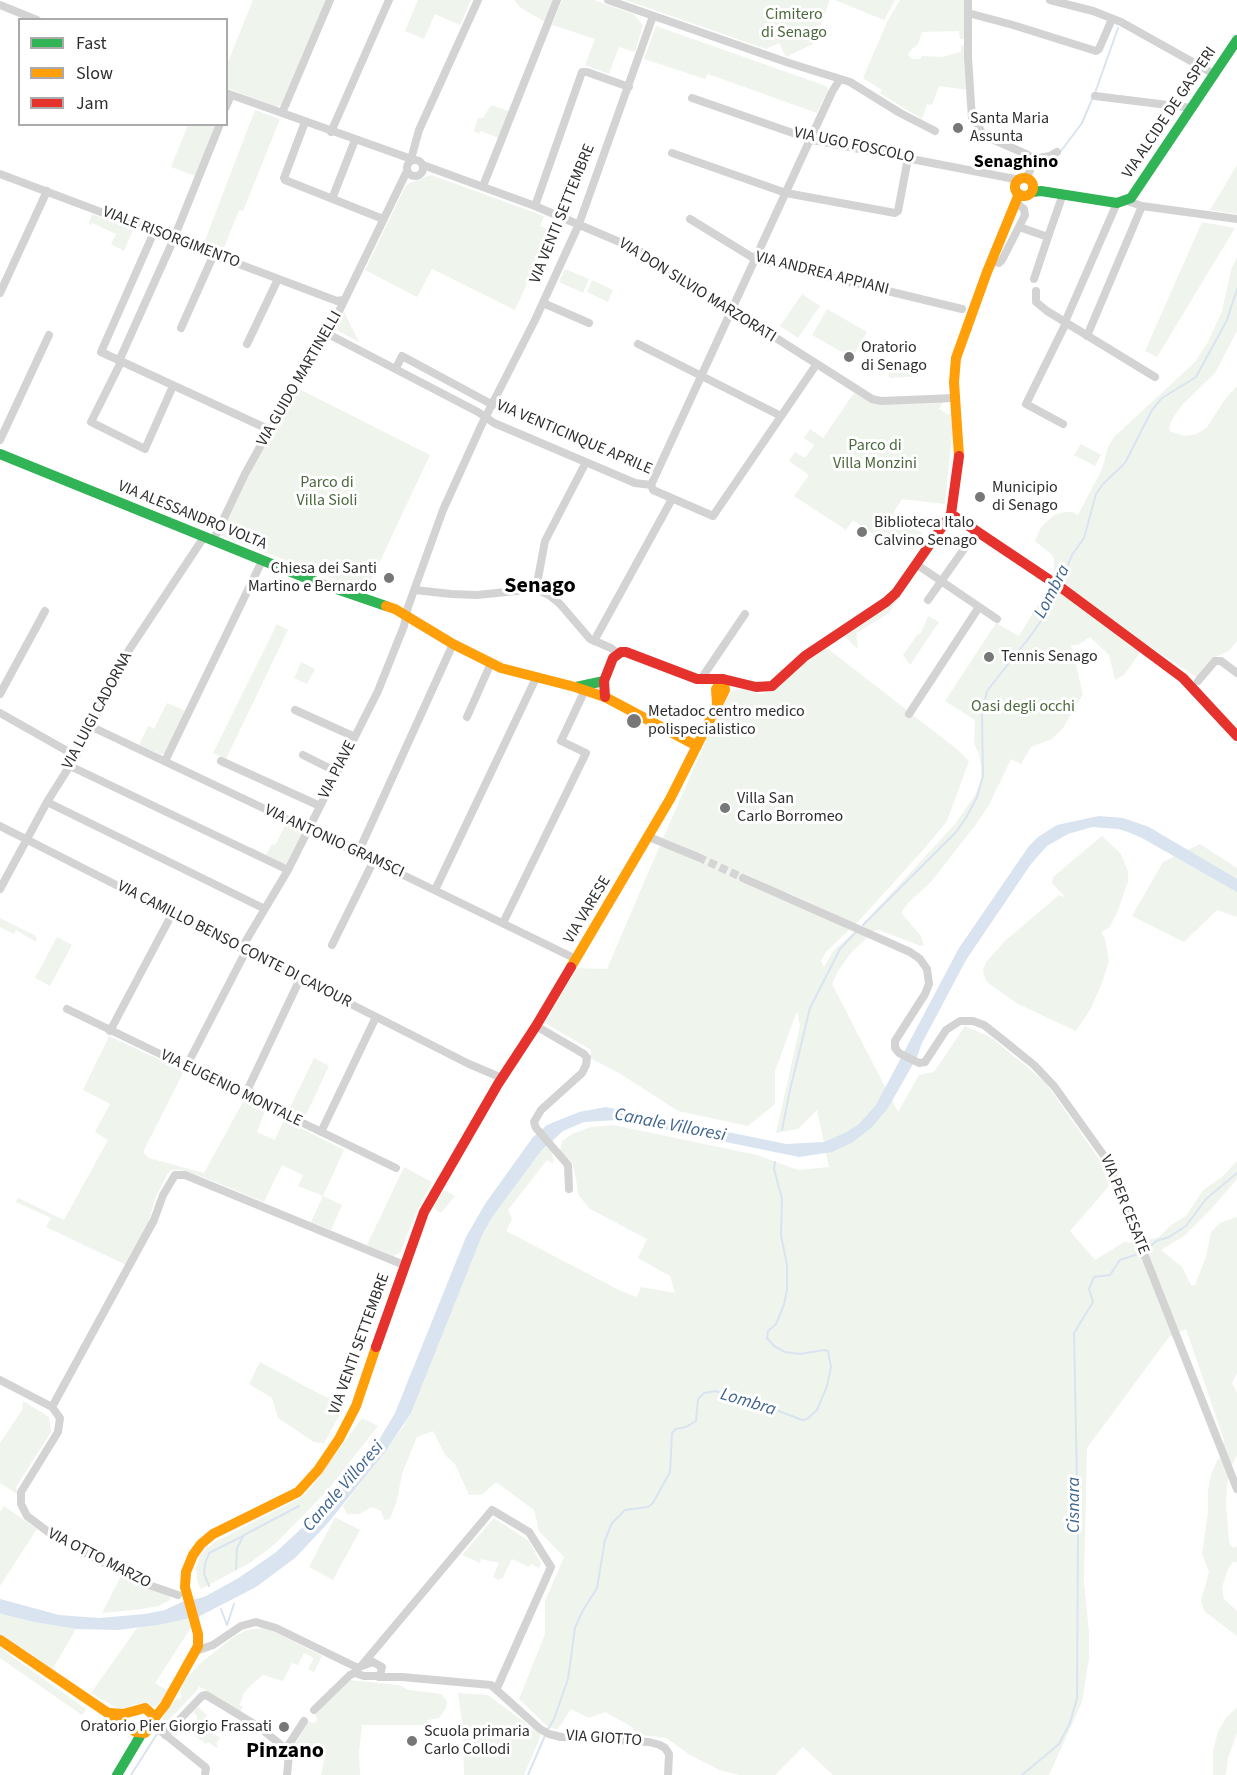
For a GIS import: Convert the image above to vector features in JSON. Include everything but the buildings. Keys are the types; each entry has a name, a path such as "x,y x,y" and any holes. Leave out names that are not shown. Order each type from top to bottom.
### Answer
{"street":[{"path":"282,113 330,0"},
{"path":"331,132 389,0"},
{"path":"397,154 409,172 418,176 414,146 419,130 478,0"},
{"path":"483,186 557,0"},
{"path":"608,0 840,78 935,131"},
{"path":"968,0 972,119 983,135 1034,159 1057,152"},
{"path":"1050,0 1064,2 1112,19 1142,33 1214,74"},
{"path":"0,5 32,18"},
{"path":"968,13 1096,51 1112,19"},
{"name":"VIA VENTI SETTEMBRE","path":"415,590 438,522 579,224 653,16"},
{"name":"VIA ALCIDE DE GASPERI","path":"1122,202 1139,188 1237,40"},
{"path":"535,206 582,72 629,87"},
{"path":"829,76 832,82 832,93"},
{"path":"651,485 840,78"},
{"path":"229,94 417,163"},
{"path":"1095,96 1192,108"},
{"name":"VIA UGO FOSCOLO","path":"692,98 810,139 908,158 1025,187"},
{"path":"305,122 285,180 383,219"},
{"path":"174,386 145,449 91,422 174,239 218,126"},
{"path":"332,199 355,140"},
{"path":"397,154 407,152 414,146"},
{"path":"672,153 786,193 896,213 908,158"},
{"path":"415,590 477,595 536,589 549,595 560,604 594,641 617,653 626,652 701,679 724,684 765,687 775,684 806,651 893,597 951,514 959,453 955,398 955,367 958,349 987,272 1025,187 1034,159"},
{"name":"VIA DON SILVIO MARZORATI","path":"417,163 535,206 636,249 816,365 877,400 955,398"},
{"name":"VIA GUIDO MARTINELLI","path":"209,539 319,340 328,334 401,184 417,163"},
{"name":"VIALE RISORGIMENTO","path":"0,174 336,301 343,300"},
{"path":"1025,187 1237,219"},
{"path":"992,261 999,263 1002,260 1019,227 1025,212 1025,187"},
{"path":"0,293 47,191"},
{"path":"1034,279 1060,194"},
{"path":"1063,424 1026,404 1122,202"},
{"path":"1087,336 1142,206"},
{"name":"VIA ANDREA APPIANI","path":"690,219 755,259 962,309"},
{"path":"1019,227 1048,237"},
{"path":"154,232 101,352 270,430"},
{"path":"181,328 214,254"},
{"path":"247,344 278,279"},
{"path":"1036,291 1036,302 1155,377"},
{"path":"543,303 589,323"},
{"name":"VIA VENTICINQUE APRILE","path":"328,334 502,426 635,483 651,485 652,490 712,516 781,416"},
{"path":"0,440 49,335"},
{"path":"638,344 781,416 816,365"},
{"path":"396,368 402,356 493,405"},
{"name":"VIA ALESSANDRO VOLTA","path":"0,454 262,561 385,605 491,663 536,678 583,687 697,746"},
{"path":"536,589 545,541 586,462"},
{"path":"594,641 672,499"},
{"path":"951,514 1063,589 1189,682 1237,736"},
{"path":"928,600 976,532"},
{"name":"VIA LUIGI CADORNA","path":"0,889 47,802 76,756 129,650 209,539"},
{"path":"165,761 262,561"},
{"path":"916,564 997,619"},
{"name":"VIA PIAVE","path":"186,1067 378,691 415,590"},
{"path":"909,714 979,607"},
{"path":"0,693 45,611"},
{"path":"701,679 745,614"},
{"path":"358,853 453,644"},
{"path":"605,697 604,681 617,653"},
{"path":"1198,681 1215,660 1221,660 1237,673"},
{"path":"467,717 491,663"},
{"path":"435,890 536,678"},
{"path":"503,923 586,753 561,741 583,687 604,681"},
{"name":"VIA VARESE","path":"500,1081 536,1026 670,800 717,704 724,684"},
{"path":"295,710 355,738"},
{"path":"0,713 76,756"},
{"name":"VIA ANTONIO GRAMSCI","path":"90,726 374,860 576,959"},
{"path":"303,755 337,772"},
{"path":"221,761 320,806"},
{"path":"70,766 288,870"},
{"path":"47,802 265,909"},
{"name":"VIA CAMILLO BENSO CONTE DI CAVOUR","path":"0,826 500,1081"},
{"path":"649,837 698,857"},
{"path":"332,945 374,860"},
{"name":"VIA PER CESATE","path":"742,878 910,952 920,959 927,969 929,984 895,1041 895,1048 899,1053 916,1062 927,1061 943,1034 955,1023 965,1020 978,1023 1046,1076 1092,1136 1111,1169 1237,1489"},
{"path":"111,1030 172,914"},
{"path":"245,1095 300,979"},
{"name":"VIA EUGENIO MONTALE","path":"67,1009 396,1168"},
{"path":"321,1132 376,1017"},
{"path":"536,1026 584,1054 587,1059 586,1067 577,1079 538,1113 534,1122 537,1130 568,1165 569,1189"},
{"name":"VIA VENTI SETTEMBRE","path":"197,1647 194,1618 183,1598 186,1572 193,1555 213,1534 298,1492 318,1470 335,1445 356,1406 424,1212 500,1081"},
{"path":"0,1380 52,1407 154,1220 163,1195 176,1175 185,1174 404,1265"},
{"name":"VIA OTTO MARZO","path":"52,1407 60,1418 58,1432 21,1492 23,1510 40,1527 55,1537 140,1582 183,1598"},
{"path":"117,1775 133,1750 144,1724 155,1711 165,1705 197,1647 213,1645 241,1626 256,1622 276,1628 359,1668 362,1676 383,1675 491,1685 497,1688 551,1567 529,1532 492,1510 372,1658 359,1668 350,1675 314,1710"},
{"path":"0,1640 110,1713 144,1724"},
{"path":"372,1658 381,1666 383,1675"},
{"name":"VIA GIOTTO","path":"497,1688 540,1729 549,1734 561,1737 649,1742 660,1745 669,1754 668,1775"},
{"path":"163,1734 202,1696 206,1695 259,1727 286,1749 289,1755 286,1775"},
{"path":"110,1713 123,1714 145,1708 144,1724"},
{"path":"135,1710 129,1716 163,1734 202,1763 206,1768 205,1775"},
{"path":"286,1749 304,1721"}],"green space":[{"path":"253,0 326,0 281,105 276,107 228,88 228,62"},
{"path":"418,0 471,0 460,25 435,14 424,39 405,31"},
{"path":"514,0 553,0 545,22 521,8"},
{"path":"562,0 594,0 633,14 643,25 635,52 619,47 609,74 585,65 595,39 552,25"},
{"name":"Cimitero di Senago","path":"625,0 830,0 813,44 786,57 779,43 766,49"},
{"path":"835,0 895,0 884,20"},
{"path":"900,0 965,0 965,39 960,39 959,31 922,32 918,44 909,52 908,55 912,59 920,59 922,56 942,57 961,52 961,46 965,45 967,90 939,86 932,105 927,104 922,119 880,93 882,90 863,78 887,22"},
{"path":"656,26 826,86 828,90 817,113 708,74 705,79 644,59"},
{"path":"491,105 509,111 498,138 481,131 479,134 474,131 478,118 483,118"},
{"path":"255,110 280,119 243,211 239,210 223,250 204,243"},
{"path":"188,126 216,126 195,176 171,167"},
{"path":"1237,165 1237,214 1210,210"},
{"path":"431,175 544,216 540,226 551,231 515,310 432,269 417,297 365,270 405,187 409,183"},
{"path":"92,214 133,230 124,251 111,244 116,234 92,223 90,226"},
{"path":"1202,222 1235,228 1157,357 1145,351"},
{"name":"Oasi degli occhi","path":"1237,257 1237,331 1215,373 1182,405 1171,421 1169,431 1185,436 1197,434 1207,427 1237,386 1237,641 1229,651 1215,657 1198,678 1146,644 1124,675 1115,680 1109,655 1090,637 1078,645 1071,645 1083,694 1063,728 1052,739 1031,747 1021,764 1011,759 989,805 977,823 931,882 902,911 902,914 921,936 924,945 921,946 879,930 874,931 851,953 832,984 898,1112 919,1075 934,1072 965,1026 992,1038 1046,1083 1101,1162 1109,1186 1070,1231 1095,1260 1124,1242 1137,1243 1159,1237 1171,1225 1186,1216 1203,1190 1222,1177 1237,1161 1237,1179 1184,1236 1161,1250 1182,1267 1191,1285 1195,1285 1206,1257 1211,1232 1220,1223 1237,1217 1237,1373 1232,1383 1237,1393 1237,1455 1227,1484 1226,1503 1229,1542 1233,1548 1237,1546 1237,1562 1233,1562 1228,1569 1222,1587 1224,1599 1237,1611 1237,1636 1204,1611 1201,1601 1209,1572 1202,1554 1208,1512 1208,1491 1211,1475 1222,1455 1224,1440 1186,1329 1169,1337 1087,1448 1084,1581 1089,1659 1082,1702 1049,1775 833,1775 803,1747 775,1775 739,1775 720,1770 690,1755 666,1738 640,1735 629,1725 605,1712 589,1718 571,1709 558,1729 548,1727 519,1699 545,1634 545,1601 564,1557 539,1531 534,1510 496,1482 483,1494 469,1495 455,1464 445,1455 433,1431 417,1437 402,1474 397,1500 390,1519 384,1520 381,1511 372,1507 359,1514 347,1514 343,1506 403,1427 411,1413 483,1233 541,1151 547,1147 554,1161 552,1163 547,1160 508,1210 512,1219 506,1231 621,1291 637,1297 641,1287 675,1293 670,1276 638,1258 647,1239 590,1209 579,1196 573,1164 560,1151 562,1141 572,1134 591,1127 613,1125 757,1155 798,1170 829,1167 817,1110 798,1129 776,1133 800,1026 797,1011 775,1071 775,1104 748,1126 678,1111 619,1073 590,1058 591,1050 545,1023 577,968 607,969 660,845 698,861 701,854 663,838 724,700 733,690 740,689 761,694 771,691 807,661 827,648 969,761 947,821 856,924 786,892 790,902 850,929 826,952 821,961 824,967 834,950 861,926 955,824 975,795 981,780 981,766 974,743 975,720 945,701 996,623 1019,636 1049,587 1054,571 1052,555 1035,541 1041,527 1054,515 1072,512 1078,515 1102,469 1108,447 1114,437 1195,362 1208,342 1222,311 1231,270","holes":["744,873 771,886 773,894 741,880"]},
{"path":"565,269 589,279 583,293 559,282"},
{"path":"592,280 613,290 608,302 587,292"},
{"path":"802,294 820,306 798,338 780,326"},
{"path":"827,309 867,332 852,358 812,335"},
{"path":"344,312 359,342 335,329"},
{"path":"918,361 919,376 889,378 888,362"},
{"name":"Parco di Villa Sioli","path":"297,388 430,455 366,591 219,535 265,444"},
{"name":"Parco di Villa Monzini","path":"854,393 870,402 881,404 943,402 939,409 954,415 945,504 902,499 893,513 923,534 912,550 886,532 880,539 853,520 846,530 794,496 809,475 789,461 795,452 805,458 814,445 804,438 810,429 823,438"},
{"path":"1081,444 1101,455 1095,466 1074,455"},
{"path":"899,595 889,613 856,633 858,649 843,635"},
{"path":"928,616 939,622 910,665 903,655 917,635 921,633"},
{"path":"277,624 288,630 226,759 213,753"},
{"path":"301,662 315,669 307,684 294,678"},
{"path":"167,703 186,711 162,755 139,745 148,726 154,729"},
{"path":"286,824 301,831 302,835 287,864 283,865 251,849 251,847 266,855 272,844 275,845"},
{"path":"1102,836 1121,854 1128,871 1128,882 1109,928 1101,932 1105,939 1109,961 1090,1010 1076,1031 1018,1004 988,983 983,970 986,962 1006,940 1059,895 1065,897 1052,883 1053,877"},
{"path":"1200,844 1237,868 1237,917 1217,910 1184,942 1132,916 1163,862"},
{"path":"0,918 36,936 36,942 16,930 14,934 0,927"},
{"path":"57,937 72,945 50,986 35,978"},
{"path":"109,1036 184,1071 143,1152 149,1158 204,1173 244,1100 265,1111 257,1132 275,1140 284,1120 344,1150 323,1196 298,1186 303,1175 282,1165 264,1202 203,1177 181,1170 172,1170 168,1173 156,1196 148,1223 126,1265 46,1227 51,1218 16,1202 18,1198 64,1220 108,1140 95,1132 110,1104 83,1090"},
{"path":"314,1058 329,1066 304,1119 288,1112"},
{"path":"404,1167 432,1182 416,1213 400,1253 393,1256 367,1245"},
{"path":"443,1190 455,1196 441,1213 432,1207"},
{"path":"323,1196 342,1205 331,1230 311,1222"},
{"path":"260,1362 344,1407 324,1443 314,1442 278,1418 272,1398 249,1384"},
{"path":"23,1401 49,1417 51,1432 16,1487 17,1494 0,1483 0,1443 22,1410"},
{"path":"362,1418 378,1426 327,1491 275,1544 250,1563 201,1589 197,1581 196,1567 202,1552 215,1542 307,1493"},
{"path":"4,1506 37,1529 0,1586 0,1512"},
{"path":"335,1517 360,1530 333,1580 309,1567"},
{"path":"494,1518 529,1541 541,1564 539,1568 531,1564 529,1567 512,1559 502,1579 499,1580 493,1577 499,1563 481,1559 480,1563 462,1555"},
{"path":"121,1576 156,1592 166,1594 170,1596 170,1600 158,1606 102,1613"},
{"path":"0,1613 34,1622 76,1629 52,1670 0,1635"},
{"path":"190,1618 192,1626 155,1683 168,1691 161,1702 154,1707 134,1704 122,1711 91,1693 137,1628"},
{"path":"262,1628 273,1631 322,1656 314,1672 308,1669 314,1658 304,1653 298,1665 292,1663 283,1681 263,1675 242,1696 239,1705 243,1707 240,1712 197,1685 199,1688 171,1718 172,1723 164,1727 162,1720 169,1706 177,1698 180,1699 183,1683 198,1665 235,1636 247,1630"},
{"path":"0,1648 86,1709 82,1715 0,1658"},
{"path":"349,1680 399,1685 409,1690 441,1694 447,1701 446,1708 439,1718 428,1720 427,1725 362,1725 359,1752 360,1775 321,1775 325,1757 292,1750 308,1721 316,1722 315,1713"},
{"path":"458,1693 488,1695 541,1735 524,1775 464,1775 463,1729"},
{"path":"198,1707 207,1715 199,1726 220,1738 216,1744 217,1748 208,1742 206,1744 194,1735 197,1716 193,1712"},
{"path":"1237,1707 1237,1733 1228,1758 1226,1775 1213,1775 1213,1750 1218,1732 1226,1718"}],"water":[{"name":"Canale Villoresi","path":"1099,816 1123,818 1149,827 1237,879 1237,892 1128,832 1092,827 1068,834 1047,846 1031,864 966,960 922,1043 917,1057 888,1108 872,1127 853,1142 832,1152 799,1157 618,1120 584,1122 563,1131 541,1151 483,1233 411,1413 385,1452 328,1523 295,1558 256,1587 198,1617 192,1600 204,1597 237,1579 275,1553 304,1526 379,1440 395,1413 466,1237 485,1204 533,1137 547,1125 579,1112 606,1107 786,1144 824,1142 847,1132 859,1124 876,1105 959,948 1029,846 1038,837 1057,825"},
{"path":"0,1599 59,1615 99,1618 165,1610 184,1601 190,1618 117,1630 76,1629 2,1614 0,1613"}],"waterway":[{"path":"1095,93 1118,28"},
{"path":"1061,151 1082,123 1093,97"},
{"name":"Lombra","path":"1060,583 1072,555 1084,538 1096,494 1125,463 1152,410 1162,398 1196,377 1227,320 1237,289"},
{"name":"Lombra","path":"863,925 956,832 966,818 977,797 983,776 982,714 987,691 1045,615 1057,588"},
{"name":"Lombra","path":"782,1130 810,1008 840,949 856,932"},
{"name":"Lombra","path":"528,1775 554,1719 568,1679 575,1628 597,1588 605,1540 612,1523 625,1510 648,1507 653,1503 670,1472 672,1433 696,1421 698,1399 704,1393 715,1391 753,1401 802,1420 807,1419 817,1410 827,1386 831,1367 828,1351 800,1354 785,1352 774,1346 767,1338 768,1331 776,1324 784,1305 787,1289 787,1265 781,1235 782,1199 774,1169 775,1162"},
{"name":"Cisnara","path":"1150,1247 1156,1241 1169,1237 1186,1226 1206,1199 1237,1173"},
{"name":"Cisnara","path":"1022,1775 1059,1744 1070,1723 1077,1698 1078,1534 1074,1333 1093,1302 1089,1289 1094,1277 1110,1275 1120,1260 1141,1253"},
{"path":"236,1569 237,1548 244,1535 299,1506"},
{"path":"209,1586 204,1574 209,1553 243,1536"},
{"path":"227,1625 234,1604"},
{"path":"221,1609 227,1625"},
{"path":"131,1775 157,1734"}],"tunnel":[{"path":"698,857 743,878"}],"traffic: fast":[{"path":"1032,192 1041,191 1117,203 1131,198 1237,40"},
{"path":"0,454 316,582 386,606"},
{"path":"576,687 604,681"},
{"path":"117,1775 142,1733"}],"traffic: slow":[{"path":"1024,178 1030,181 1033,187 1030,193 1024,196 1018,193 1015,187 1018,181 1024,178"},
{"path":"959,456 954,382 956,358 987,272 1019,194"},
{"path":"386,606 501,668 605,697 697,746"},
{"path":"717,704 716,689 723,679"},
{"path":"571,967 670,799 725,690 723,679"},
{"path":"154,1719 165,1705 198,1646 198,1634 185,1587 186,1572 193,1555 213,1534 298,1492 318,1470 339,1439 356,1406 376,1347"},
{"path":"0,1640 136,1732 145,1733 153,1724 153,1715 145,1708 123,1714 110,1713"}],"traffic: jam":[{"path":"605,697 604,681 613,658 621,652 697,679 723,679 756,687 772,686 805,656 896,593 951,514 959,456"},
{"path":"951,514 1063,589 1183,678 1237,736"},
{"path":"376,1347 424,1212 498,1084 571,967"}],"place":[{"name":"Santa Maria Assunta","path":"958,128"},
{"name":"Oratorio di Senago","path":"849,357"},
{"name":"Municipio di Senago","path":"980,497"},
{"name":"Biblioteca Italo Calvino Senago","path":"862,532"},
{"name":"Chiesa dei Santi Martino e Bernardo","path":"389,578"},
{"name":"Tennis Senago","path":"989,657"},
{"name":"Metadoc centro medico polispecialistico","path":"634,721"},
{"name":"Villa San Carlo Borromeo","path":"725,808"},
{"name":"Oratorio Pier Giorgio Frassati","path":"284,1727"},
{"name":"Scuola primaria Carlo Collodi","path":"412,1741"}],"district":[{"name":"Senaghino","path":"1016,163"},
{"name":"Senago","path":"540,587"},
{"name":"Pinzano","path":"285,1752"}]}
